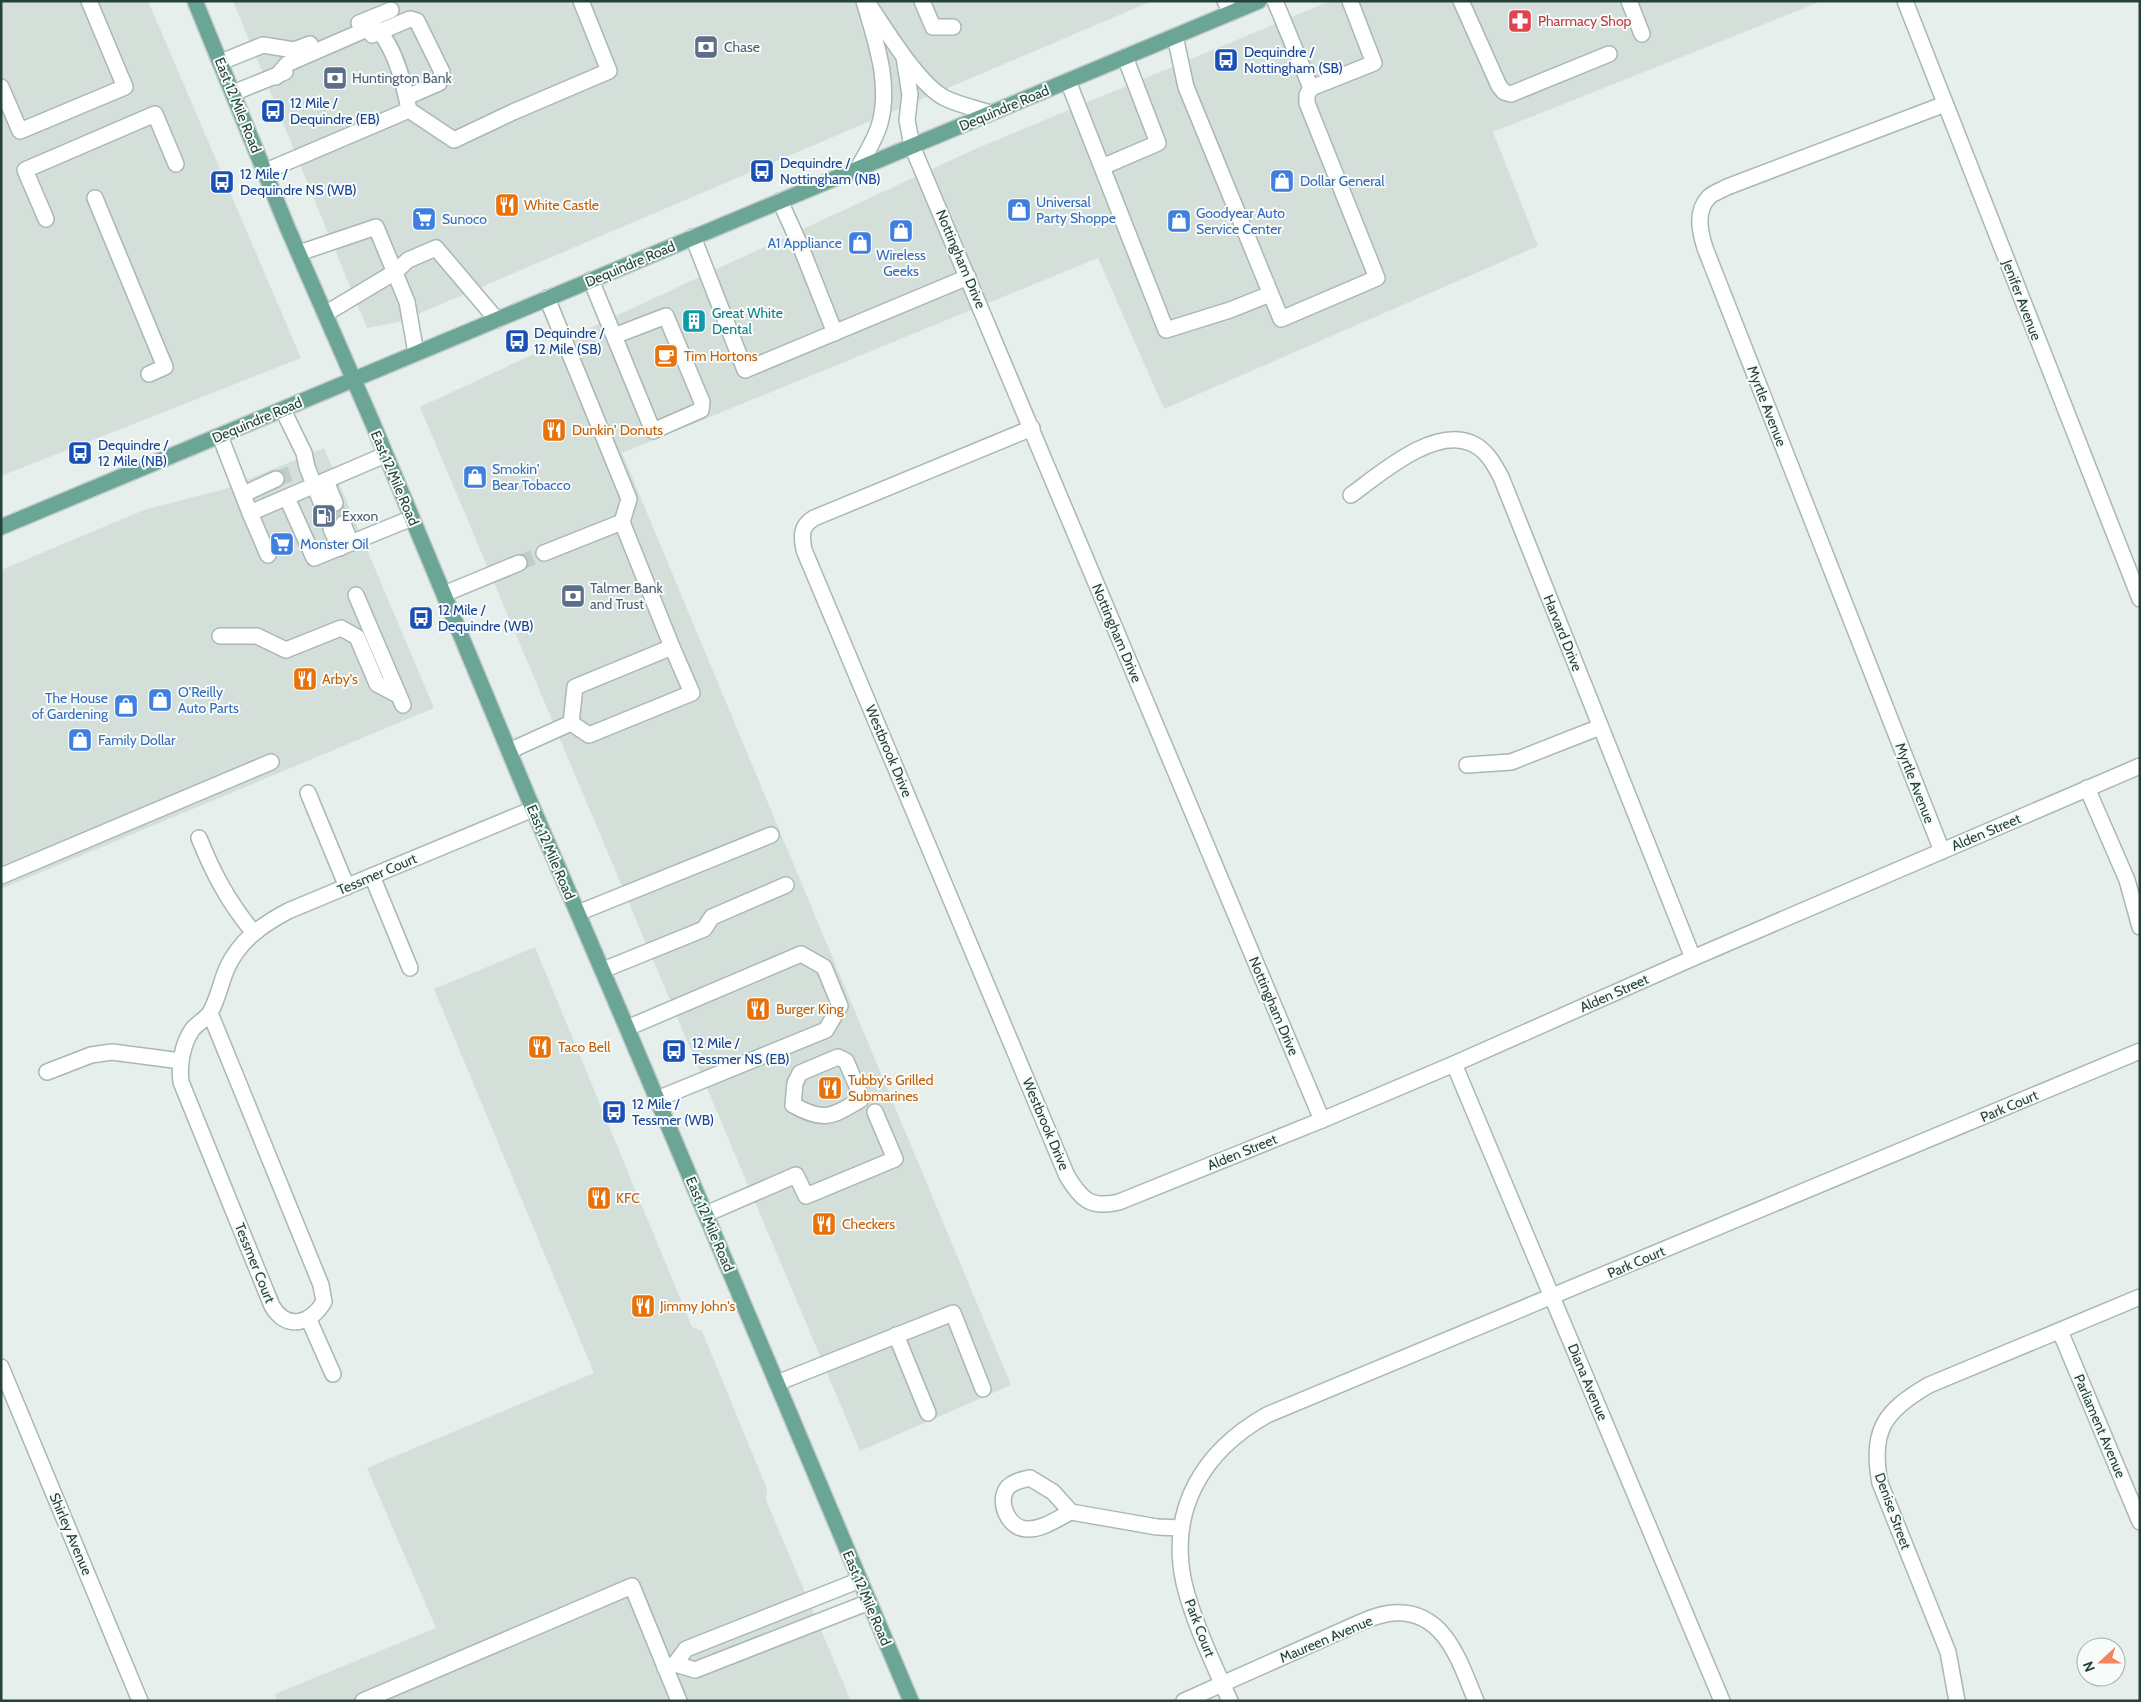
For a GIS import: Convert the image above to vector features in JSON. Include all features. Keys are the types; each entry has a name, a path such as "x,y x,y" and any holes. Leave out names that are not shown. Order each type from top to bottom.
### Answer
{"main road":[{"name":"East 12 Mile Road","path":"196,1 299,253 911,1701"},
{"name":"Dequindre Road","path":"3,522 283,410 546,298 990,114 1175,36 1228,7 1259,1"}],"street":[{"path":"1,87 20,131 125,87 89,1"},
{"path":"276,76 286,64 374,26 380,32 402,73 408,104 454,140 513,112 609,71 581,1"},
{"path":"865,1 904,57 929,87 945,98 990,114"},
{"path":"858,168 880,125 884,101 884,77 865,1"},
{"path":"922,1 934,27 953,27"},
{"path":"1275,1 1311,88"},
{"path":"1175,36 1186,87 1281,320 1377,278 1307,103 1307,95 1311,88 1374,63 1350,1"},
{"path":"1461,1 1499,86 1504,92 1511,94 1608,54"},
{"path":"1629,1 1642,34"},
{"name":"Jenifer Avenue","path":"1905,1 2140,599"},
{"path":"221,62 263,45 294,50 391,10"},
{"path":"266,171 408,104 439,83 442,72 418,21 410,19 315,58"},
{"name":"Nottingham Drive","path":"904,57 910,96 907,120 912,146 1322,1120"},
{"path":"1102,167 1158,144 1125,57"},
{"path":"233,93 300,64"},
{"path":"1068,81 1166,330 1230,310 1270,294"},
{"name":"Myrtle Avenue","path":"1942,851 1704,248 1700,230 1700,211 1709,197 1727,187 1945,104"},
{"path":"46,219 25,170 155,114 176,164"},
{"path":"95,198 165,367 149,374"},
{"path":"780,201 800,245 835,333"},
{"path":"299,253 376,228 407,302 416,353"},
{"path":"693,237 745,370 968,277"},
{"path":"325,314 395,272 408,260 436,248 497,320"},
{"path":"591,280 614,336 653,430 701,410 702,402 666,316 614,336"},
{"path":"546,298 629,499 622,522 692,693 589,735 571,724"},
{"path":"283,410 304,453 302,469 321,483 329,505"},
{"name":"Westbrook Drive","path":"1032,428 814,518 806,523 802,531 802,539 812,568 1067,1176 1076,1191 1086,1200"},
{"path":"220,436 268,555"},
{"name":"Harvard Drive","path":"1352,495 1413,452 1437,442 1456,439 1472,443 1490,457 1501,477 1693,958"},
{"path":"250,513 385,455"},
{"path":"244,494 276,479"},
{"path":"287,498 314,558 412,518"},
{"path":"544,553 622,522"},
{"path":"337,526 345,546"},
{"path":"444,594 519,563"},
{"path":"220,636 257,636 286,650 341,628 357,636 376,684 400,700 356,595"},
{"path":"571,724 575,687 672,647"},
{"path":"509,751 571,724"},
{"path":"1467,765 1511,762 1600,728"},
{"path":"1,876 272,762"},
{"name":"Alden Street","path":"1086,1200 1096,1205 1118,1202 1322,1120 2140,766"},
{"path":"2087,788 2127,880 2140,926"},
{"path":"308,793 347,887"},
{"name":"Tessmer Court","path":"308,1320 288,1320 278,1316 272,1306 181,1082 181,1061 192,1031 210,1013 227,967 241,945 253,932 288,911 533,809"},
{"path":"578,913 771,835"},
{"path":"199,838 214,875 223,891 253,932"},
{"path":"372,876 410,968"},
{"path":"603,970 704,928 712,917 786,885"},
{"path":"628,1028 801,954 824,967 840,1006 826,1030 657,1099"},
{"path":"210,1013 321,1285 324,1302 316,1314 308,1320 333,1374"},
{"name":"Park Court","path":"1230,1701 1184,1585 1181,1563 1181,1528 1195,1484 1227,1442 1246,1427 1267,1415 2140,1051"},
{"path":"47,1072 91,1055 112,1052 181,1061"},
{"path":"838,1057 846,1060 859,1091 860,1100 822,1117 809,1114 793,1105 795,1084 800,1073 838,1057"},
{"name":"Diana Avenue","path":"1454,1064 1722,1701"},
{"path":"706,1214 796,1174 806,1196 895,1159 875,1112"},
{"name":"Denise Street","path":"1957,1701 1948,1652 1880,1483 1876,1460 1878,1438 1886,1421 1897,1407 1910,1396 1929,1386 2140,1297"},
{"path":"777,1383 953,1313 983,1389"},
{"name":"Parliament Avenue","path":"2060,1331 2140,1522"},
{"path":"896,1335 928,1413"},
{"name":"Shirley Avenue","path":"1,1367 140,1701"},
{"path":"1071,1512 1157,1527 1181,1528"},
{"path":"670,1666 686,1649 860,1580"},
{"path":"363,1701 632,1586 670,1666 679,1701"},
{"path":"670,1666 695,1670 869,1602"},
{"name":"Maureen Avenue","path":"1222,1684 1374,1617 1393,1613 1408,1614 1424,1618 1446,1637 1453,1647 1476,1701"},
{"path":"1184,1701 1222,1684"}],"shaded area":[{"path":"1,1 148,1 301,358 1,476"},
{"path":"233,1 1152,1 399,322 367,328"},
{"path":"1330,1 1822,1 1493,132 1538,246 1164,409 1098,258 622,453 1011,1385 860,1451 420,407 973,150"},
{"path":"324,448 434,708 1,889 1,570 144,510 225,489"},
{"path":"535,947 692,1327 702,1331 767,1489 766,1500 851,1701 277,1701 275,1694 436,1628 367,1468 594,1373 434,989"}],"tunnel":[{"path":"276,479 297,471"},
{"path":"335,503 343,524"},
{"path":"323,507 331,529"},
{"path":"519,563 544,553"}],"place":[{"name":"Pharmacy Shop","path":"1520,21"},
{"name":"Chase","path":"706,47"},
{"name":"Dequindre / Nottingham (SB)","path":"1226,60"},
{"name":"Huntington Bank","path":"335,78"},
{"name":"12 Mile / Dequindre (EB)","path":"273,111"},
{"name":"Dequindre / Nottingham (NB)","path":"762,171"},
{"name":"Dollar General","path":"1282,181"},
{"name":"12 Mile / Dequindre NS (WB)","path":"222,182"},
{"name":"White Castle","path":"507,205"},
{"name":"Universal Party Shoppe","path":"1019,210"},
{"name":"Sunoco","path":"424,219"},
{"name":"Goodyear Auto Service Center","path":"1179,221"},
{"name":"Wireless Geeks","path":"901,231"},
{"name":"A1 Appliance","path":"860,243"},
{"name":"Great White Dental","path":"694,321"},
{"name":"Dequindre / 12 Mile (SB)","path":"517,341"},
{"name":"Tim Hortons","path":"666,356"},
{"name":"Dunkin' Donuts","path":"554,430"},
{"name":"Dequindre / 12 Mile (NB)","path":"80,453"},
{"name":"Smokin' Bear Tobacco","path":"475,477"},
{"name":"Exxon","path":"324,516"},
{"name":"Monster Oil","path":"282,544"},
{"name":"Talmer Bank and Trust","path":"573,596"},
{"name":"12 Mile / Dequindre (WB)","path":"421,618"},
{"name":"Arby's","path":"305,679"},
{"name":"O'Reilly Auto Parts","path":"160,700"},
{"name":"The House of Gardening","path":"126,706"},
{"name":"Family Dollar","path":"80,740"},
{"name":"Burger King","path":"758,1009"},
{"name":"Taco Bell","path":"540,1047"},
{"name":"12 Mile / Tessmer NS (EB)","path":"674,1051"},
{"name":"Tubby's Grilled Submarines","path":"830,1088"},
{"name":"12 Mile / Tessmer (WB)","path":"614,1112"},
{"name":"KFC","path":"599,1198"},
{"name":"Checkers","path":"824,1224"},
{"name":"Jimmy John's","path":"643,1306"}]}
